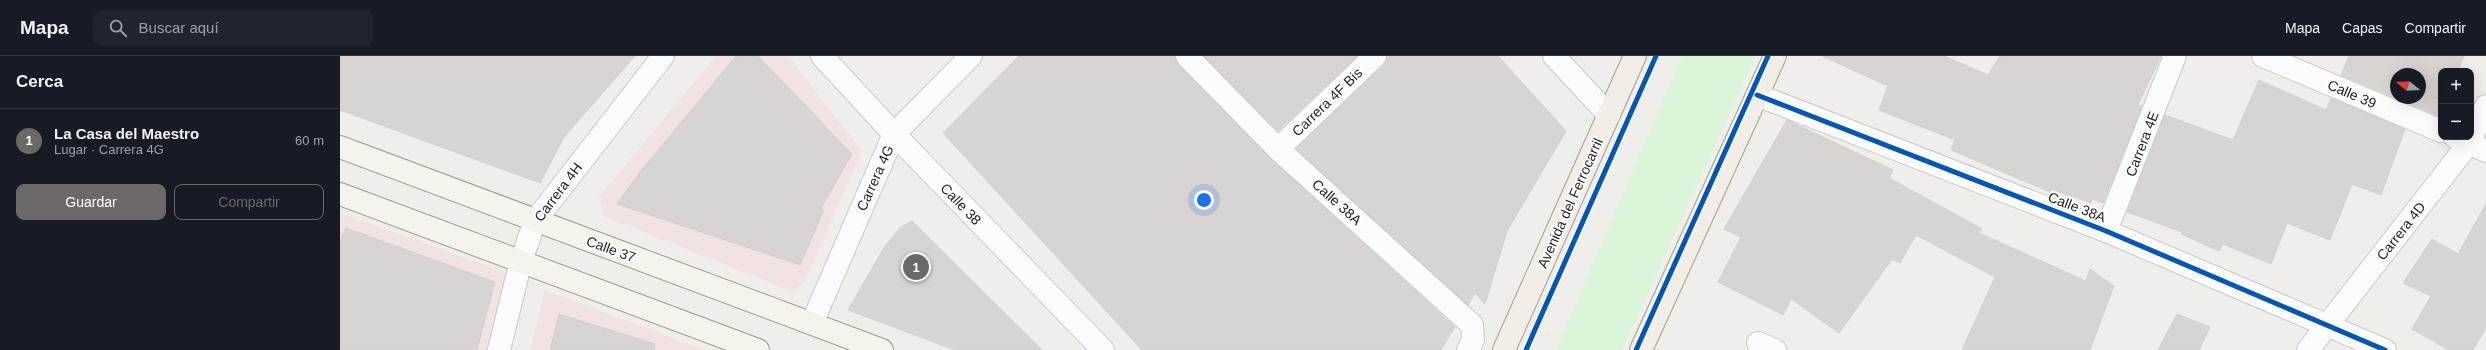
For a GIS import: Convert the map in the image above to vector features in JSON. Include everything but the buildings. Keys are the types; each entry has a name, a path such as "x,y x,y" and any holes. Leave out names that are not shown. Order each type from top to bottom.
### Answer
{"main road":[{"name":"Avenida del Ferrocarril","path":"1504,350 1634,56"},
{"path":"1641,350 1775,56"},
{"name":"Calle 37","path":"340,147 882,350"},
{"path":"340,194 758,350"}],"street":[{"name":"Carrera 4H","path":"499,350 521,262 535,221 663,56"},
{"name":"Calle 38","path":"822,56 894,134 1102,350"},
{"name":"Carrera 4G","path":"812,323 894,134 971,56"},
{"name":"Calle 38A","path":"1188,56 1278,149 1472,326 1473,340 1468,350"},
{"name":"Carrera 4F Bis","path":"1278,149 1375,56"},
{"path":"1554,56 1609,114"},
{"name":"Carrera 4E","path":"2106,232 2175,56"},
{"name":"Calle 39","path":"2263,56 2438,131"},
{"name":"Calle 38A","path":"1757,95 2106,232 2385,350"},
{"name":"Carrera 4D","path":"2308,350 2470,144 2486,106"}],"shaded area":[{"path":"716,56 788,56 862,151 805,281 793,292 604,216 599,197"},
{"path":"340,213 511,274 492,350 340,350"},
{"path":"545,290 705,350 530,350"}],"green space":[{"path":"1682,56 1756,56 1622,350 1556,350"}],"cycle path":[{"path":"1526,350 1656,56"},
{"path":"1636,350 1768,56"},
{"path":"1757,95 2106,231 2385,350"}],"place":[{"name":"La Casa del Maestro","path":"916,267"}]}
